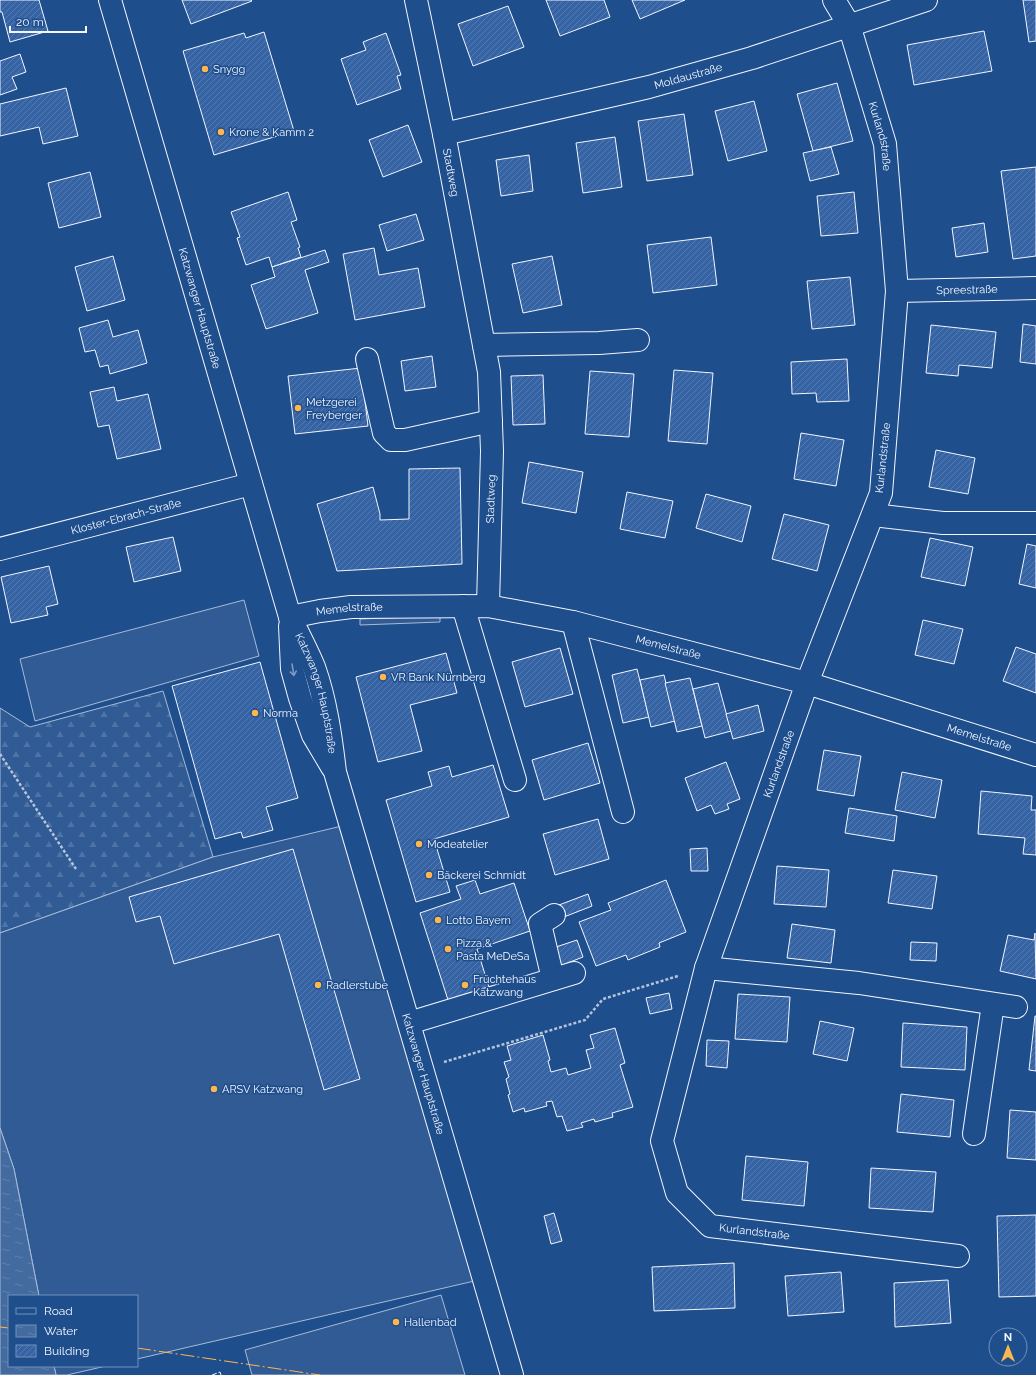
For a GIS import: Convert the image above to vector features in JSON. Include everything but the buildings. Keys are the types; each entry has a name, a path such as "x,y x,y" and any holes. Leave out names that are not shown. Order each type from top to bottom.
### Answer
{"street":[{"name":"Katzwanger Hauptstraße","path":"110,0 290,617 292,670 300,698 313,735 336,772 512,1375"},
{"name":"Stadtweg","path":"416,0 444,134 489,372 492,451 488,606"},
{"name":"Kurlandstraße","path":"834,0 848,26 885,144 898,291 881,493 807,683 706,968 662,1141 676,1193 710,1226 958,1256"},
{"name":"Moldaustraße","path":"444,134 649,87 752,58 926,0"},
{"name":"Spreestraße","path":"898,291 1036,288"},
{"path":"484,345 599,344 638,340"},
{"path":"367,359 384,433 391,440 406,440 491,420"},
{"name":"Kloster-Ebrach-Straße","path":"0,549 251,484"},
{"path":"873,515 943,523 1036,523"},
{"path":"463,606 515,780"},
{"name":"Memelstraße","path":"290,617 351,607 488,606 573,622 807,683 1036,756"},
{"path":"573,622 623,812"},
{"path":"553,979 540,924 554,915"},
{"path":"706,968 859,983 1016,1007"},
{"path":"409,1024 574,973"},
{"path":"974,1134 993,1004"}],"path":[{"path":"0,754 76,868"},
{"path":"423,1069 585,1020 603,999 706,968"}],"green space":[{"path":"163,691 213,857 0,933 0,708 30,727"}],"shaded area":[{"path":"244,600 259,656 35,721 20,659"},
{"path":"440,616 440,622 360,625 360,619"},
{"name":"ARSV Katzwang","path":"350,824 483,1279 138,1359 138,1295 39,1295 14,1169 0,1128 0,933 213,857"},
{"name":"Hallenbad","path":"441,1295 465,1375 252,1375 245,1350"},
{"path":"54,1367 102,1367 67,1375 56,1375"}],"water":[{"path":"0,1128 14,1169 39,1295 8,1295 8,1367 54,1367 56,1375 0,1375"}],"fence":[{"path":"212,1375 220,1372 221,1375"}],"power":[{"path":"0,1327 8,1328"},
{"path":"138,1348 320,1375"}],"place":[{"name":"Snygg","path":"205,69"},
{"name":"Krone & Kamm 2","path":"221,132"},
{"name":"Metzgerei Freyberger","path":"298,408"},
{"name":"VR Bank Nürnberg","path":"383,677"},
{"name":"Norma","path":"255,713"},
{"name":"Modeatelier","path":"419,844"},
{"name":"Bäckerei Schmidt","path":"429,875"},
{"name":"Lotto Bayern","path":"438,920"},
{"name":"Pizza & Pasta MeDeSa","path":"448,949"},
{"name":"Radlerstube","path":"318,985"},
{"name":"Früchtehaus Katzwang","path":"465,985"},
{"name":"ARSV Katzwang","path":"214,1089"},
{"name":"Hallenbad","path":"396,1322"}]}
